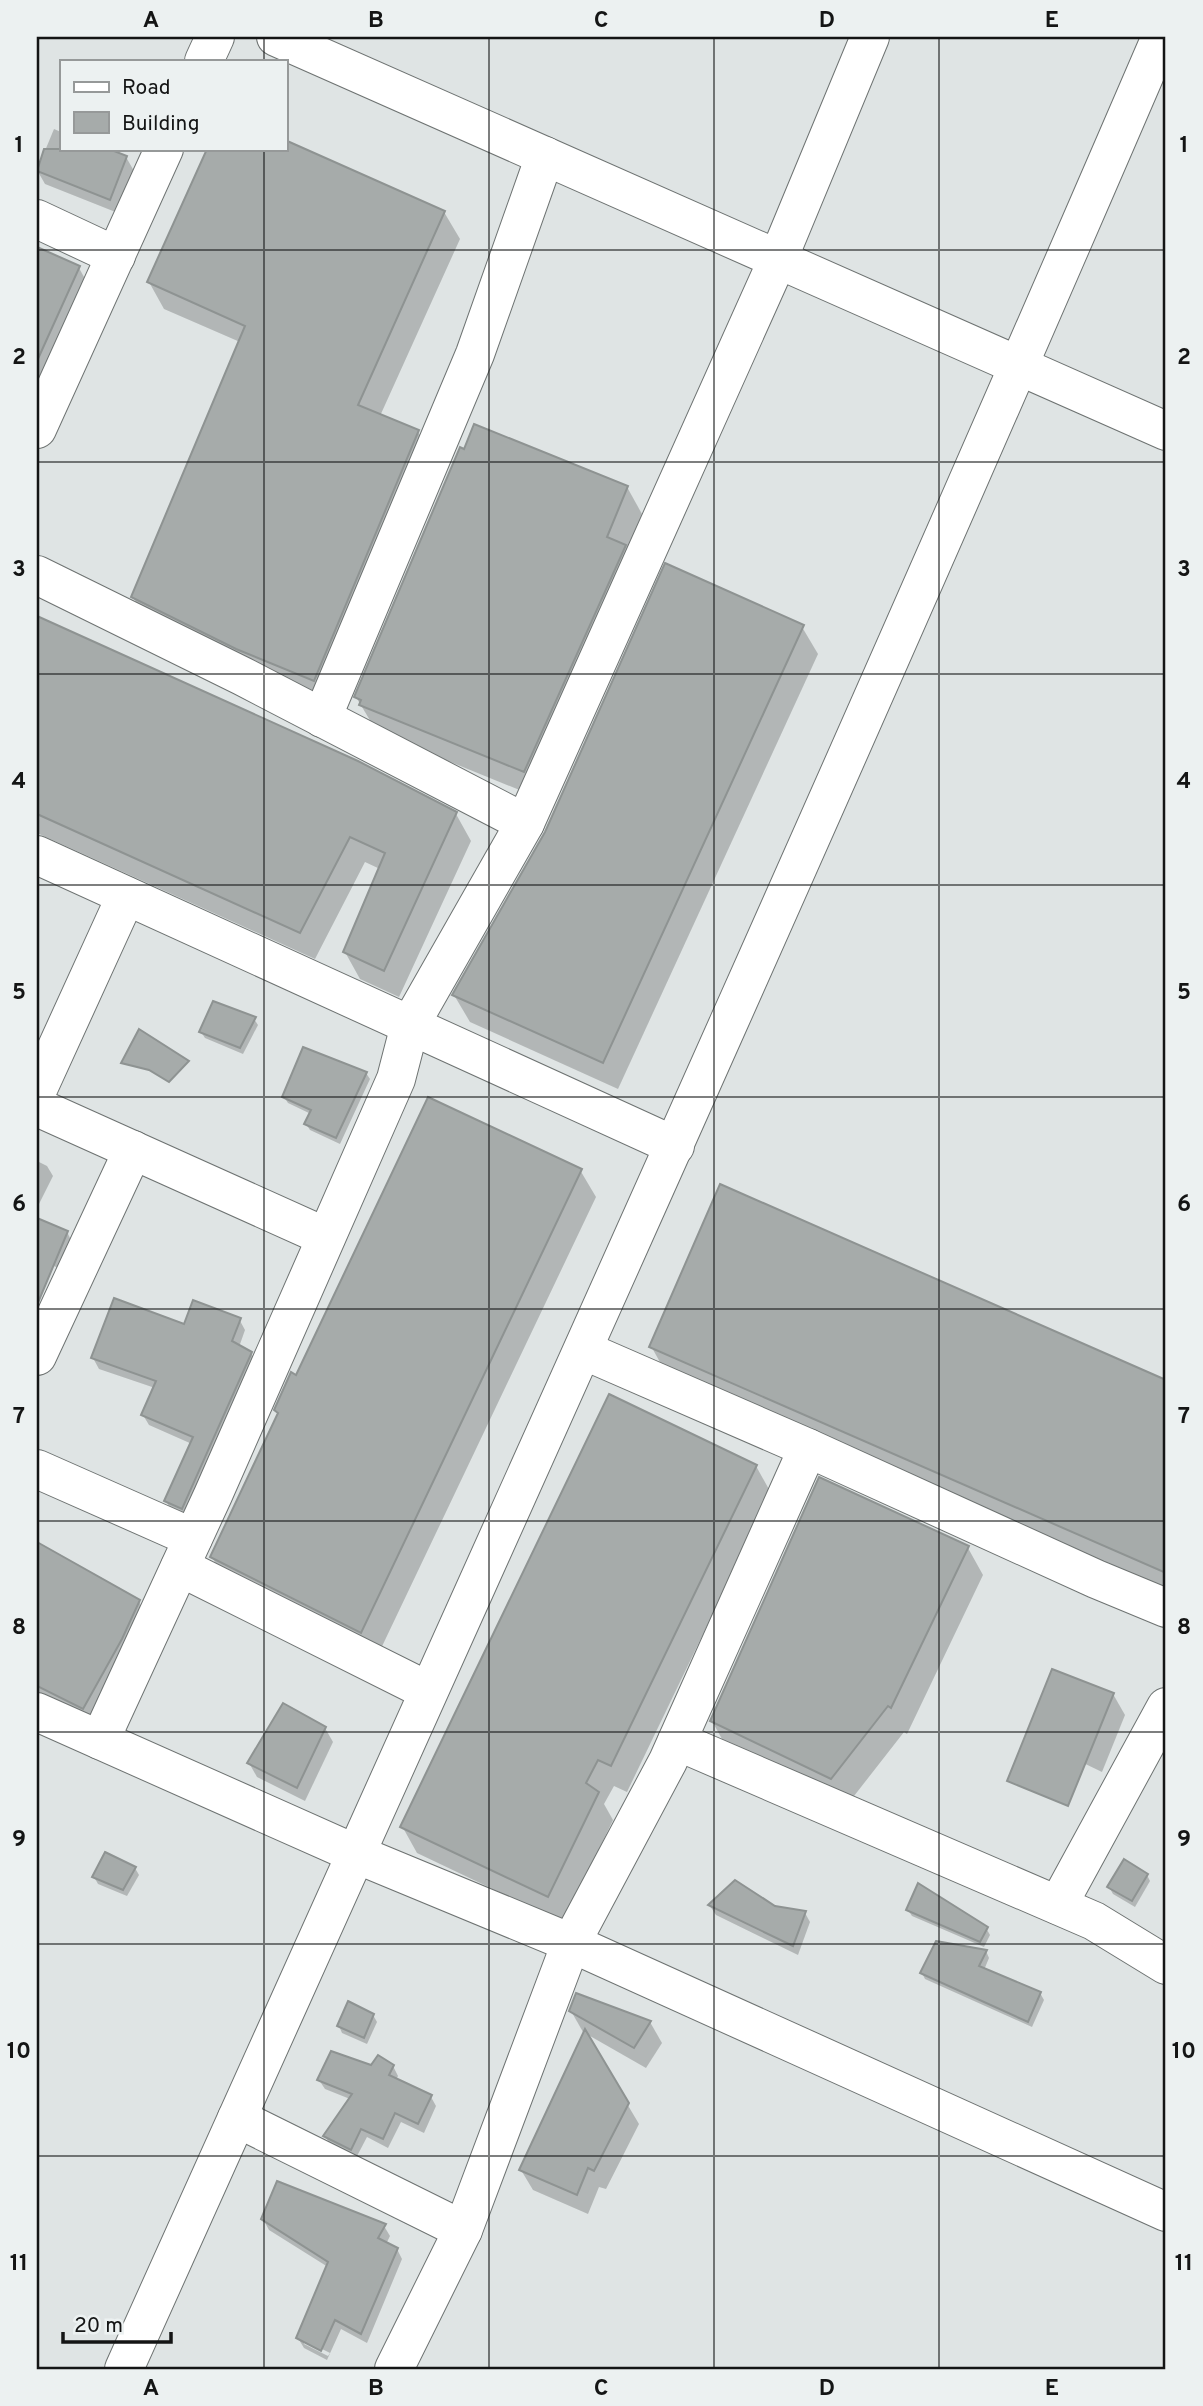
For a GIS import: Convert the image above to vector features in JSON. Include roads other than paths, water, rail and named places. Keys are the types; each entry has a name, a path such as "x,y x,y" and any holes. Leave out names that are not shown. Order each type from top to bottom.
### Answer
{"street":[{"path":"204,60 215,37"},
{"path":"276,37 1166,431"},
{"path":"100,1740 187,1552 396,1079 410,1025 525,823 778,259 870,37"},
{"path":"124,2369 675,1146 1020,366 1161,37"},
{"path":"37,429 164,150"},
{"path":"322,718 475,354 545,156"},
{"path":"37,219 116,256"},
{"path":"37,575 525,823"},
{"path":"37,855 675,1146"},
{"path":"37,1091 126,896"},
{"path":"37,1107 326,1237"},
{"path":"37,1356 133,1150"},
{"path":"583,1350 1166,1608"},
{"path":"394,2369 463,2230 572,1942 677,1741 808,1448"},
{"path":"37,1469 428,1691"},
{"path":"1058,1905 1166,1707"},
{"path":"37,1712 356,1854 572,1942 1166,2212"},
{"path":"677,1741 1094,1921 1166,1965"},
{"path":"237,2118 463,2230"}]}
